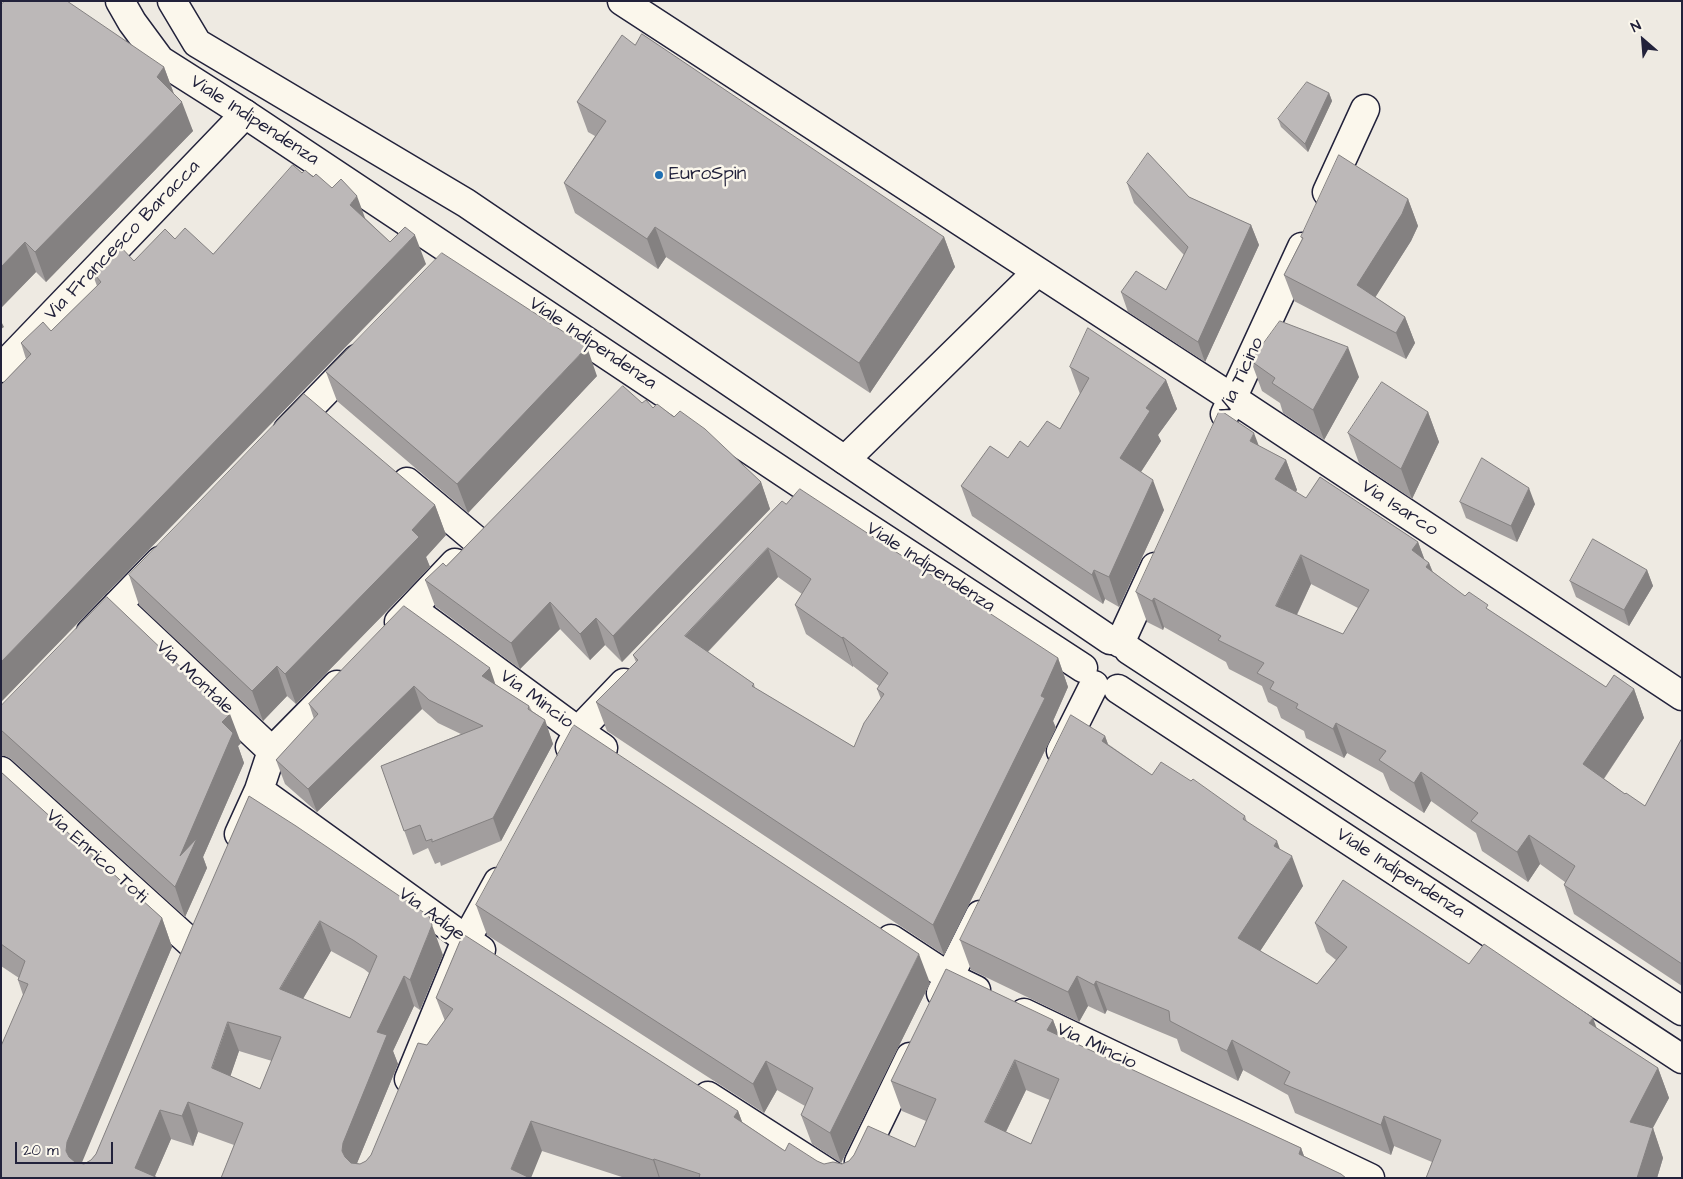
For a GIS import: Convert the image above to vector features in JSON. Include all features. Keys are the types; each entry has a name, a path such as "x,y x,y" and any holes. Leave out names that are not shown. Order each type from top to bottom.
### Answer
{"street":[{"name":"Viale Indipendenza","path":"120,1 132,22 160,60 245,114 1098,681 1682,1059"},
{"name":"Viale Indipendenza","path":"172,1 197,43 466,203 1120,644 1682,1011"},
{"name":"Via Isarco","path":"622,1 1232,398 1682,696"},
{"name":"Via Ticino","path":"1215,434 1365,109"},
{"name":"Via Francesco Baracca","path":"1,368 245,114"},
{"path":"437,276 457,255"},
{"path":"846,460 1037,272"},
{"path":"274,445 322,410 376,340"},
{"path":"618,396 639,375"},
{"path":"388,466 476,540"},
{"path":"790,511 810,490"},
{"path":"384,638 497,520"},
{"path":"76,648 178,543"},
{"path":"1120,644 1166,543"},
{"name":"Via Montale","path":"116,605 272,751"},
{"name":"Via Mincio","path":"412,609 578,731 627,764"},
{"path":"1100,642 1120,644 1134,661 1133,673 1128,683 1098,681 1085,658 1091,648 1100,642"},
{"path":"231,853 259,790 272,751 356,666"},
{"path":"559,766 578,731 639,668"},
{"path":"1050,774 1098,681"},
{"name":"Via Enrico Toti","path":"1,771 187,952 203,916"},
{"name":"Via Adige","path":"259,790 466,940 500,962"},
{"path":"398,1105 466,940 508,862"},
{"path":"932,1012 993,889"},
{"name":"Via Mincio","path":"875,928 949,977 1370,1178"},
{"path":"851,1178 919,1038"},
{"path":"685,1081 836,1178"}],"building":[{"path":"5,1 67,1 164,67 157,77 182,102 35,252 25,242 1,267 1,5"},
{"path":"642,34 944,237 859,363 655,227 647,239 564,183 606,121 577,102 622,35 635,45"},
{"path":"1307,82 1329,93 1305,144 1278,119"},
{"path":"1148,153 1189,197 1251,225 1198,342 1121,292 1136,271 1166,290 1188,247 1127,183"},
{"path":"1339,155 1408,199 1402,214 1357,285 1405,317 1396,333 1284,275 1303,238 1301,237"},
{"path":"293,165 302,173 305,170 313,177 316,174 332,188 341,179 357,196 350,205 390,242 405,227 415,235 1,662 1,385 31,354 21,343 43,322 51,331 101,282 91,270 117,243 134,261 165,229 175,239 185,228 213,254"},
{"path":"442,253 587,347 457,484 326,372"},
{"path":"1280,321 1348,347 1313,410 1272,383 1275,378 1251,361"},
{"path":"1088,328 1166,380 1146,408 1150,411 1120,458 1153,480 1109,577 1094,570 1092,575 961,486 990,446 1008,458 1020,441 1028,447 1047,421 1060,429 1089,378 1070,367"},
{"path":"1382,382 1428,412 1401,469 1348,433"},
{"path":"623,386 642,403 646,400 653,408 657,404 674,417 680,411 705,429 761,482 613,636 596,618 580,634 550,602 511,643 425,580 443,563 446,566"},
{"path":"304,394 435,505 412,530 419,537 285,674 277,666 252,691 129,575"},
{"path":"1220,410 1254,433 1250,441 1286,460 1275,479 1306,498 1320,477 1418,542 1412,550 1429,563 1426,567 1465,596 1469,592 1488,605 1486,608 1606,687 1614,675 1634,689 1583,764 1645,806 1682,738 1682,964 1564,885 1575,866 1529,835 1517,852 1471,821 1478,813 1421,772 1414,783 1379,760 1386,751 1336,723 1333,729 1296,708 1298,704 1270,689 1274,682 1257,673 1264,663 1218,640 1221,636 1154,598 1152,601 1136,592","holes":["1301,555 1369,590 1343,634 1276,606"]},
{"path":"1482,458 1529,488 1511,526 1460,502"},
{"path":"800,489 1058,658 1041,696 1045,698 933,925 596,702 638,660 633,655 782,501 786,504","holes":["768,548 811,579 795,605 843,637 888,673 877,689 884,694 864,723 854,747 752,686 754,684 685,636"]},
{"path":"1593,539 1647,570 1624,610 1570,581"},
{"path":"107,597 230,714 222,722 233,733 180,856 197,838 175,887 1,730 1,706"},
{"path":"404,606 490,668 482,676 529,706 528,709 545,720 493,818 432,842 432,839 426,841 420,825 404,831 381,766 483,726 429,700 414,686 308,789 276,760 318,714 309,704"},
{"path":"1071,715 1105,736 1102,741 1152,775 1161,762 1191,781 1193,779 1245,816 1243,819 1277,841 1274,846 1292,856 1238,938 1317,984 1347,947 1315,923 1343,880 1469,964 1484,944 1593,1018 1589,1023 1658,1068 1630,1122 1653,1128 1637,1178 1426,1178 1441,1140 1384,1116 1381,1125 1284,1084 1290,1072 1232,1040 1227,1051 1170,1021 1169,1011 1096,981 1094,985 1077,976 1068,992 960,940"},
{"path":"574,725 919,954 830,1133 801,1115 813,1088 766,1061 753,1084 476,905"},
{"path":"1,772 162,918 67,1142 66,1151 69,1157 75,1162 84,1164 96,1154 249,796 429,916 432,925 410,980 404,976 377,1032 387,1035 343,1143 342,1151 351,1163 360,1164 371,1155 418,1043 427,1045 453,1009 436,998 463,934 738,1111 734,1117 785,1151 789,1143 824,1164 833,1162 842,1164 849,1161 854,1155 868,1126 915,1147 936,1099 891,1081 946,969 1053,1020 1047,1030 1301,1148 1299,1154 1346,1178 699,1178 700,1174 531,1121 511,1169 530,1178 221,1178 243,1123 188,1102 182,1116 160,1110 135,1168 158,1178 1,1178 1,1046 28,984 18,980 25,961 1,944","holes":["320,921 377,956 350,1018 280,989","228,1022 281,1037 260,1089 212,1068","1015,1060 1059,1079 1031,1144 985,1122"]}],"place":[{"name":"EuroSpin","path":"659,175"}]}
